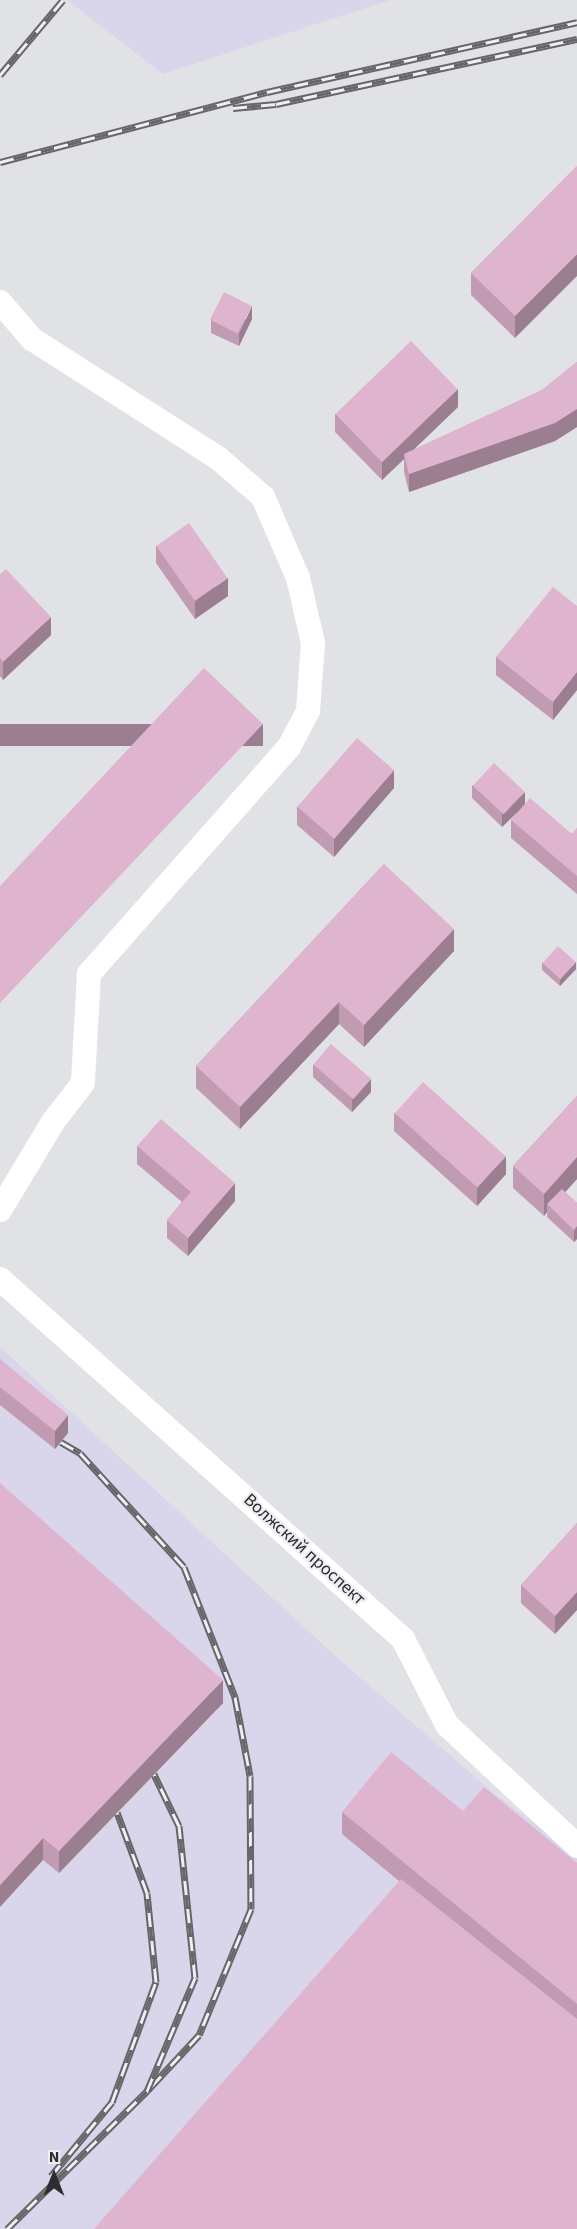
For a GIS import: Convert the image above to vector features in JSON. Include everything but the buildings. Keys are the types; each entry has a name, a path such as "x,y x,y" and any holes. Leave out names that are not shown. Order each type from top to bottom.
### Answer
{"street":[{"path":"0,302 32,339 218,458 263,497 298,578 313,644 308,711 289,747 89,974 83,1083 53,1122 0,1210"},
{"name":"Волжский проспект","path":"0,1279 403,1639 447,1725 577,1846"}],"shaded area":[{"path":"67,0 390,0 163,74"},
{"path":"0,1347 342,1662 496,1795 577,1855 577,2229 0,2229"}],"railway":[{"path":"0,75 63,0"},
{"path":"0,162 267,92 577,22"},
{"path":"233,108 276,104 577,39"},
{"path":"61,1442 80,1453 184,1567 235,1697 250,1776 251,1909 199,2035 147,2091"},
{"path":"7,2229 147,2091 195,1978 179,1826 154,1774"},
{"path":"51,2176 112,2102 156,1982 147,1893 117,1812"}]}
